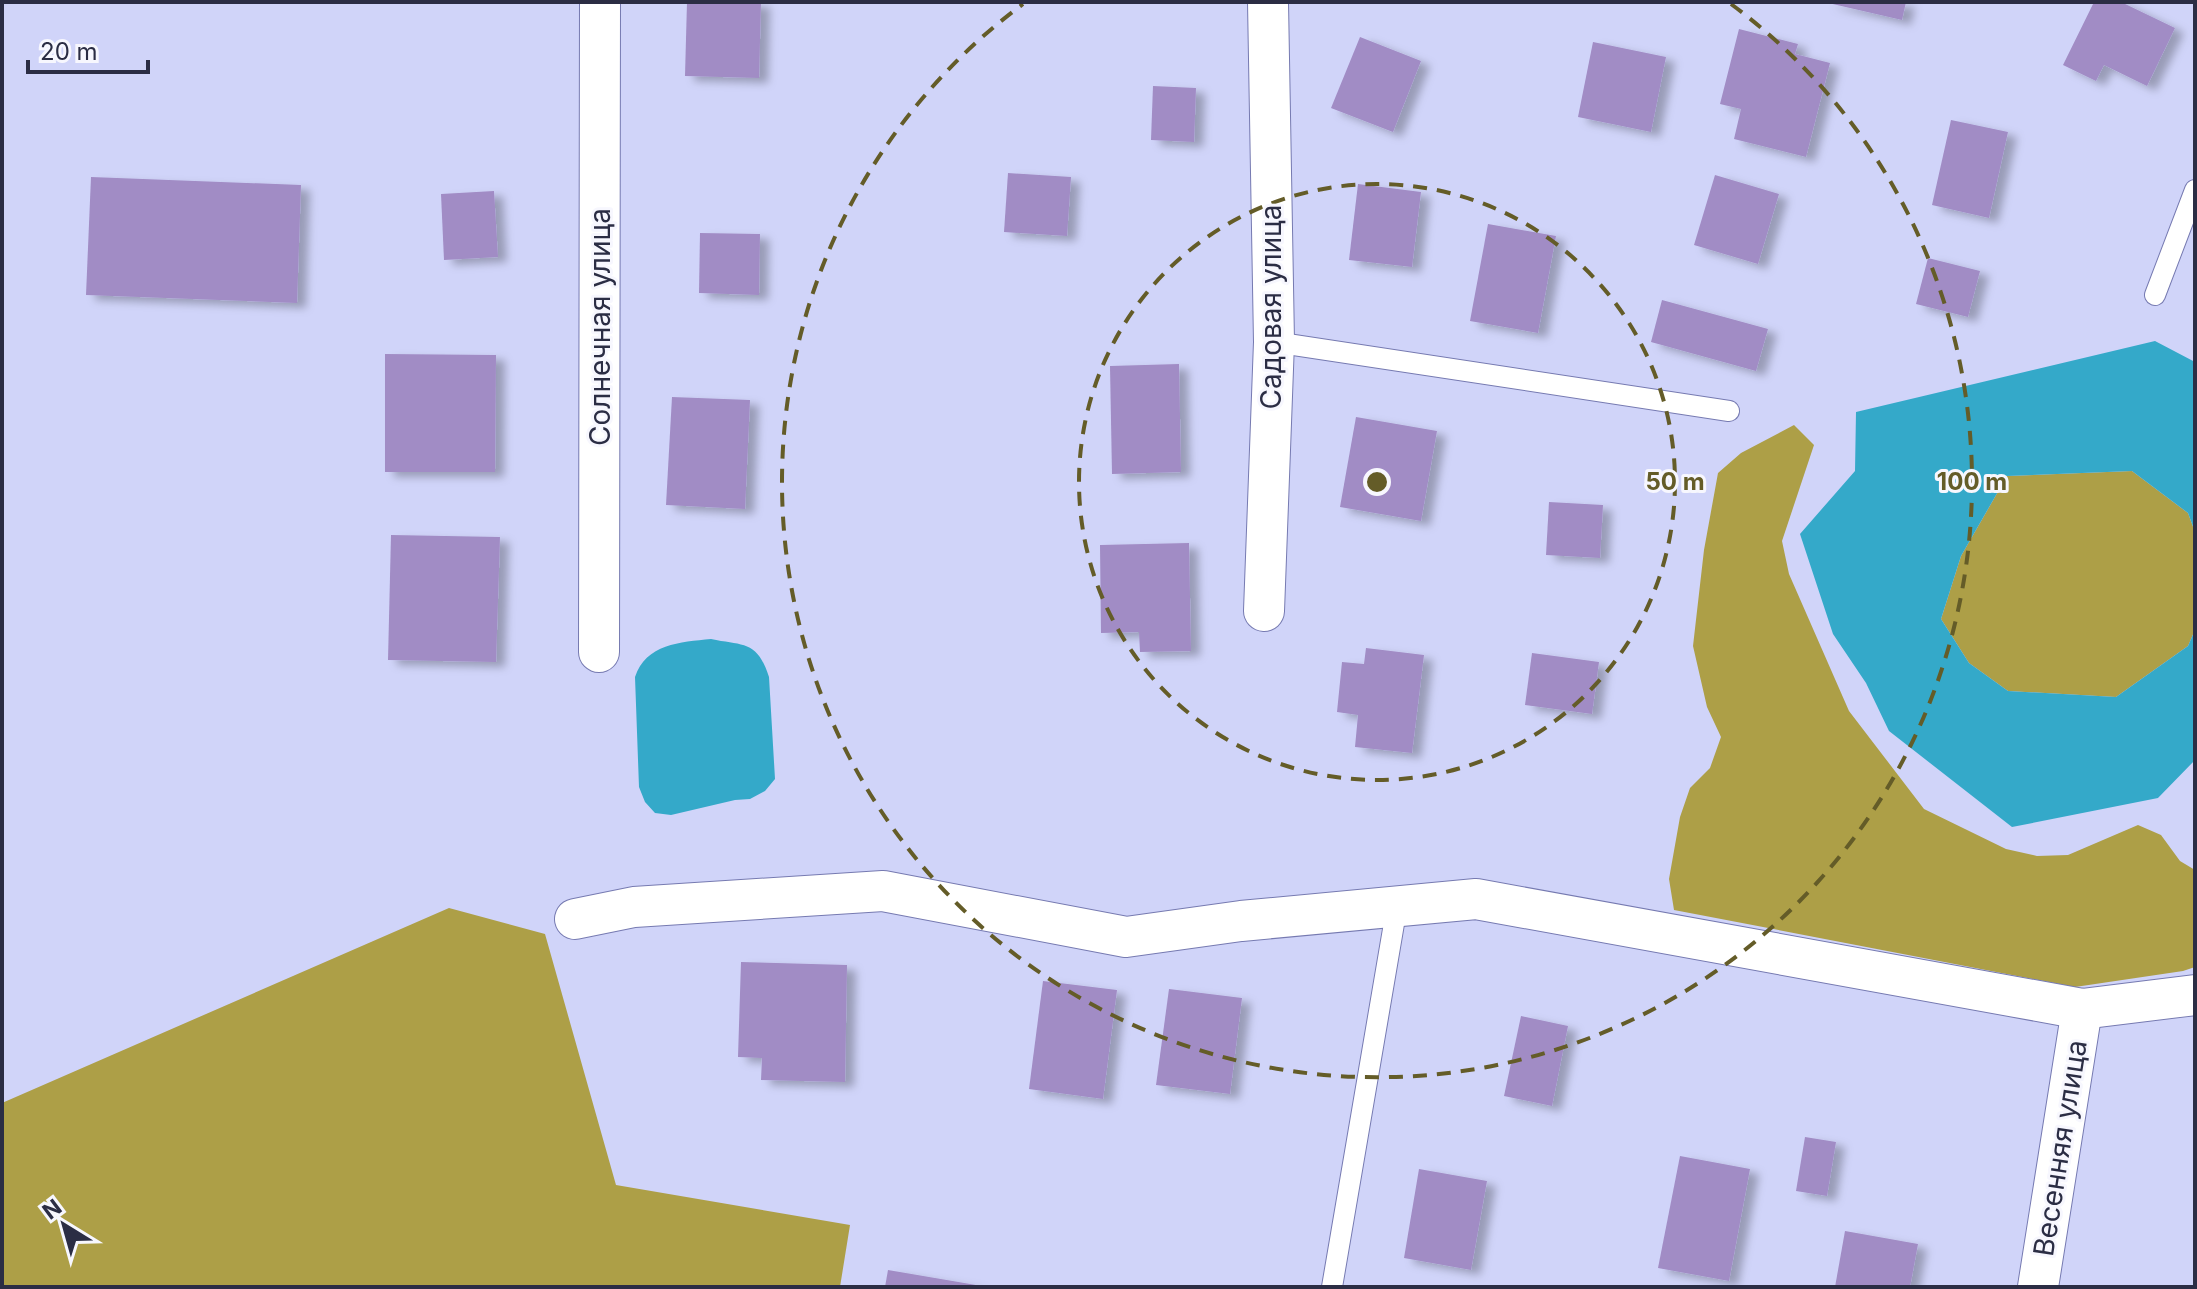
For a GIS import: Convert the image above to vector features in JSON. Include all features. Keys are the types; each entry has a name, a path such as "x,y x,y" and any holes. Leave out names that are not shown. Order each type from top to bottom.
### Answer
{"street":[{"name":"Солнечная улица","path":"599,652 600,2"},
{"name":"Садовая улица","path":"1264,611 1274,342 1268,2"},
{"path":"575,919 634,907 883,891 1126,937 1241,921 1476,899 2082,1009 2195,995"},
{"name":"Весенняя улица","path":"2038,1287 2082,1009"}],"lane":[{"path":"2155,295 2195,190"},
{"path":"1274,342 1729,411"},
{"path":"1332,1287 1397,906"}],"shaded area":[{"path":"1794,425 1814,445 1782,541 1789,574 1849,711 1924,809 2006,849 2037,856 2068,855 2138,825 2161,835 2180,861 2195,870 2195,967 2075,987 1674,910 1669,879 1680,817 1690,788 1710,768 1721,737 1707,707 1693,646 1704,550 1718,473 1741,453"},
{"path":"2132,471 2188,513 2195,532 2195,630 2188,646 2116,697 2008,691 1969,663 1941,619 1961,556 2007,476"},
{"path":"449,908 545,934 616,1185 850,1225 840,1287 2,1287 2,1103"}],"water":[{"path":"2155,341 2195,362 2195,532 2188,513 2132,471 2007,476 1961,556 1941,619 1969,663 2008,691 2116,697 2188,646 2195,630 2195,760 2158,798 2012,827 1889,731 1866,683 1833,634 1800,534 1855,471 1856,412"},
{"path":"711,639 741,644 760,656 769,677 775,779 765,791 750,799 671,815 655,813 645,802 639,787 635,677 640,666 656,651 676,644"}],"building":[{"path":"687,2 761,2 759,78 685,76"},
{"path":"1824,2 1906,2 1902,20"},
{"path":"2094,2 2121,2 2175,28 2147,86 2104,65 2096,81 2063,65"},
{"path":"1739,29 1798,44 1795,54 1830,63 1806,157 1734,139 1741,109 1720,104"},
{"path":"1360,37 1421,61 1393,132 1331,108"},
{"path":"1593,42 1666,57 1651,132 1578,117"},
{"path":"1153,86 1196,88 1194,142 1151,140"},
{"path":"1951,120 2008,132 1989,218 1932,205"},
{"path":"1008,173 1071,177 1067,236 1004,232"},
{"path":"1715,175 1779,194 1758,264 1694,245"},
{"path":"91,177 301,185 297,303 86,295"},
{"path":"1358,184 1421,192 1412,267 1349,260"},
{"path":"494,191 498,257 444,260 441,194"},
{"path":"1488,224 1556,236 1538,333 1470,321"},
{"path":"700,233 760,234 759,295 699,293"},
{"path":"1928,258 1980,271 1968,317 1916,304"},
{"path":"1662,300 1768,329 1756,371 1651,342"},
{"path":"385,354 496,355 495,472 385,472"},
{"path":"1179,364 1181,472 1112,474 1110,366"},
{"path":"672,397 750,400 745,509 666,505"},
{"path":"1356,417 1437,431 1421,521 1340,507"},
{"path":"1549,502 1603,505 1600,558 1546,555"},
{"path":"391,535 500,537 496,662 388,660"},
{"path":"1189,543 1191,651 1140,652 1139,632 1101,633 1100,545"},
{"path":"1366,648 1424,655 1412,753 1355,747 1358,715 1337,712 1342,662 1364,664"},
{"path":"1532,653 1599,662 1592,714 1525,705"},
{"path":"741,962 847,965 845,1082 761,1080 762,1058 738,1057"},
{"path":"1043,981 1117,990 1103,1099 1029,1089"},
{"path":"1169,989 1242,998 1230,1094 1156,1085"},
{"path":"1521,1016 1568,1026 1552,1106 1504,1096"},
{"path":"1805,1137 1836,1142 1827,1196 1796,1191"},
{"path":"1680,1156 1750,1169 1729,1281 1658,1268"},
{"path":"1419,1169 1487,1181 1471,1270 1404,1258"},
{"path":"1845,1231 1918,1244 1910,1287 1835,1287"},
{"path":"888,1270 976,1285 976,1287 885,1287"}]}
